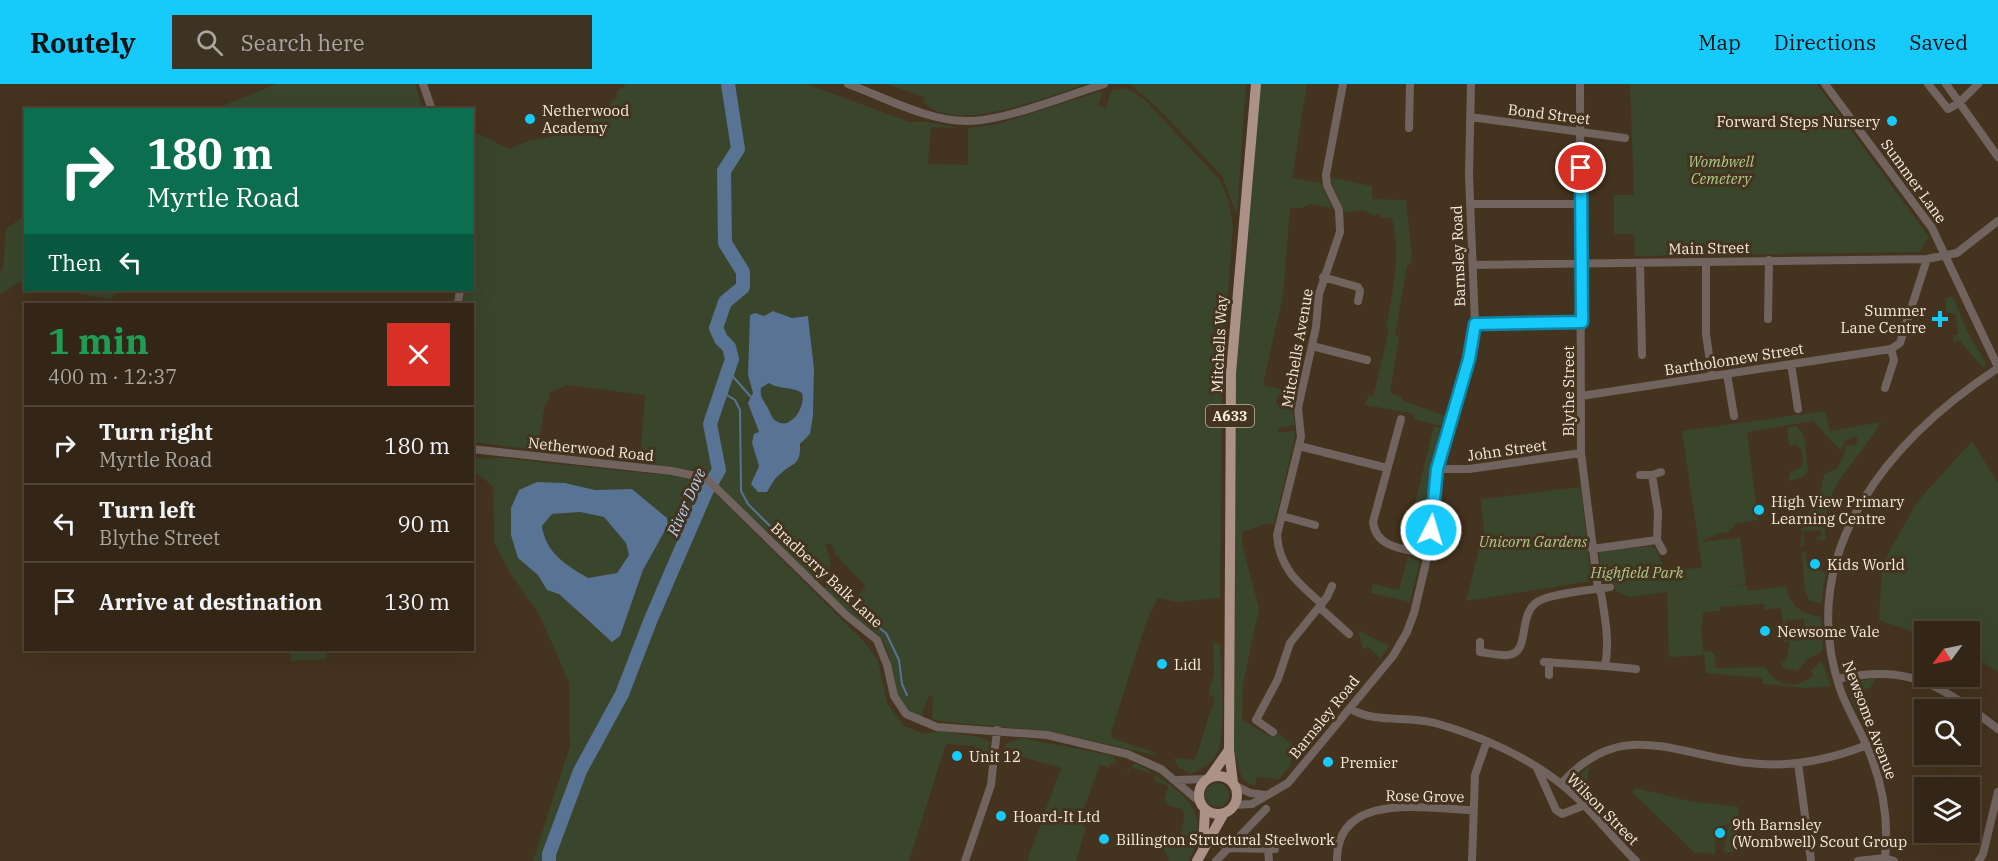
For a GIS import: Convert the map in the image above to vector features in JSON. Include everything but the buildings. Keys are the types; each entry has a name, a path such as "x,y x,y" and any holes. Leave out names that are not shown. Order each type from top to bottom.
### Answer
{"main road":[{"name":"Mitchells Way","path":"1233,784 1229,750 1231,373 1256,84"},
{"path":"1203,847 1202,806 1199,792 1229,750"},
{"path":"1197,861 1224,813 1234,805 1237,794 1233,784 1224,777 1208,778"},
{"path":"1202,806 1214,814 1224,813"}],"street":[{"path":"423,84 431,108"},
{"path":"848,84 927,113 964,121 991,118 1104,84"},
{"name":"Mitchells Avenue","path":"1343,84 1326,176 1327,185 1339,210 1338,246 1323,277 1312,346 1298,408 1301,431 1299,446 1276,535 1282,561 1292,576 1349,634"},
{"path":"1409,128 1410,84"},
{"name":"Barnsley Road","path":"1234,805 1252,804 1288,783 1393,656 1407,632 1428,554 1437,469 1469,359 1475,324 1471,204 1471,84"},
{"name":"Blythe Street","path":"1580,84 1581,453 1592,549 1607,632 1605,666"},
{"name":"Summer Lane","path":"1825,84 1932,228 1998,367"},
{"path":"1928,84 1948,109 1959,103 1978,84"},
{"path":"1946,84 1998,157"},
{"name":"Bond Street","path":"1470,117 1625,138"},
{"path":"1471,204 1582,204"},
{"name":"Main Street","path":"1473,265 1927,259 1957,253 1998,221"},
{"path":"1885,388 1894,360 1890,349 1900,343 1927,259"},
{"path":"1768,319 1769,260"},
{"path":"1706,262 1706,334 1712,376"},
{"path":"1640,263 1642,355"},
{"path":"1323,277 1358,287 1360,291 1358,301"},
{"path":"1475,324 1582,322"},
{"path":"1312,346 1367,360"},
{"name":"Bartholomew Street","path":"1581,396 1890,349"},
{"path":"1791,364 1798,409"},
{"name":"Newsome Avenue","path":"1885,858 1886,813 1881,786 1867,745 1837,679 1831,653 1828,613 1840,548 1867,493 1918,429 1955,397 1998,367"},
{"path":"1727,374 1734,417"},
{"path":"1401,419 1373,522 1375,532 1388,544 1428,554"},
{"path":"1299,446 1387,468"},
{"name":"Netherwood Road","path":"474,449 672,471 706,478"},
{"name":"John Street","path":"1437,469 1450,471 1581,453"},
{"path":"1640,475 1652,476 1661,472"},
{"path":"1652,476 1658,512 1657,540 1663,551"},
{"name":"Bradberry Balk Lane","path":"706,478 846,615 877,640 887,665 897,704 906,714 938,727 1047,735 1142,759 1175,780 1202,806"},
{"path":"1282,516 1315,525"},
{"path":"1592,549 1657,540"},
{"path":"1273,732 1256,720 1278,679 1290,643 1321,605 1332,586"},
{"path":"1480,642 1480,652 1509,655 1517,653 1523,646 1526,615 1540,600 1610,587"},
{"path":"1549,675 1547,662 1636,669"},
{"path":"1837,679 1878,672 1916,678 1945,693 1998,729"},
{"name":"Wilson Street","path":"1351,709 1375,718 1421,719 1487,741 1561,784 1585,805 1636,861"},
{"path":"965,861 991,785 997,730"},
{"path":"1472,861 1475,775 1487,741"},
{"path":"1561,784 1591,757 1612,747 1633,744 1749,763 1798,763 1840,756 1867,745"},
{"path":"1798,763 1811,861"},
{"path":"1537,768 1556,810 1562,814 1585,805"},
{"path":"1175,780 1208,778"},
{"path":"1233,784 1250,793 1266,795"},
{"path":"1979,861 1983,855 1998,792"},
{"name":"Rose Grove","path":"1336,861 1336,851 1346,830 1367,812 1392,807 1473,810"},
{"path":"1216,861 1266,809"},
{"path":"1211,837 1228,848 1272,849 1269,861"},
{"path":"1858,861 1885,858 1894,861"}],"green space":[{"path":"277,84 415,84 423,108 217,108"},
{"path":"627,84 806,84 910,122 927,122 960,128 931,127 928,164 968,165 968,128 998,124 1099,92 1102,93 1098,106 1106,108 1111,91 1126,88 1143,98 1219,179 1228,199 1233,226 1222,375 1220,598 1179,602 1158,598 1147,620 1111,733 1112,738 1156,753 1154,755 1049,731 938,721 932,719 933,696 929,695 921,718 910,712 902,704 897,694 887,650 882,640 873,630 849,614 823,588 833,581 854,599 866,587 836,555 831,543 825,545 830,557 829,570 817,583 703,471 640,463 645,395 567,385 549,393 537,450 474,442 474,303 463,303 465,291 474,291 474,135 479,134 509,149 529,141 578,131 616,99 617,91","holes":["773,311 792,318 808,316 814,369 813,416 792,467 780,473 767,492 754,476 759,466 752,443 759,432 753,418 753,393 748,375 750,338 755,313 764,316"]},
{"path":"887,84 1087,84 1002,110 955,115 937,111 923,101 924,97"},
{"path":"1130,84 1246,84 1237,215 1222,176 1159,109"},
{"path":"1260,84 1307,84 1292,178 1321,183 1332,208 1310,204 1301,208 1290,208 1283,296 1263,385 1294,392 1293,402 1289,401 1289,397 1277,395 1276,404 1292,407 1295,425 1278,428 1279,433 1295,430 1295,437 1274,525 1268,523 1242,532 1242,544 1259,609 1243,683 1242,720 1272,737 1277,732 1296,748 1289,767 1279,779 1257,777 1255,786 1244,780 1237,761 1234,761 1235,371"},
{"name":"Wombwell Cemetery","path":"1630,84 1817,84 1929,237 1919,252 1635,256 1634,234 1614,234 1614,195 1634,195"},
{"path":"1329,177 1372,186 1372,199 1406,200 1412,255 1411,263 1407,266 1395,335 1399,337 1390,392 1402,398 1403,401 1445,416 1441,426 1413,419 1414,415 1410,413 1365,405 1368,396 1373,397 1389,330 1386,328 1395,273 1395,232 1392,218 1380,217 1380,214 1375,216 1363,210 1345,213"},
{"path":"24,216 24,282 21,281 0,294 0,272 3,269 6,229"},
{"path":"65,291 121,291 109,299"},
{"path":"1953,297 1971,339 1986,363 1983,368 1960,341 1954,342 1953,335 1958,335 1956,315 1946,312 1946,298"},
{"path":"770,383 802,393 799,410 792,420 782,423 774,420 761,393 761,388"},
{"name":"Highfield Park","path":"1825,411 1830,431 1881,422 1834,491 1825,522 1826,541 1816,537 1822,536 1821,530 1803,531 1804,546 1801,546 1803,518 1819,502 1824,474 1838,468 1846,449 1844,445 1853,446 1857,443 1857,436 1845,440 1841,451 1813,421 1747,432 1758,520 1737,523 1729,532 1715,534 1714,537 1706,538 1703,542 1740,537 1746,584 1722,588 1746,585 1748,591 1786,586 1790,599 1798,608 1821,617 1823,651 1809,658 1797,671 1783,668 1780,660 1786,662 1790,642 1784,642 1784,636 1786,634 1787,641 1805,640 1804,619 1786,620 1786,626 1783,624 1781,608 1765,610 1764,604 1720,607 1720,611 1703,612 1701,623 1703,651 1710,651 1715,655 1716,668 1766,667 1776,680 1794,684 1808,680 1814,675 1810,671 1822,661 1831,686 1807,688 1763,684 1762,678 1706,673 1704,655 1669,657 1667,592 1629,597 1615,590 1614,581 1605,581 1602,578 1599,552 1651,546 1656,549 1666,572 1702,567 1682,431"},
{"path":"1434,426 1440,428 1431,468 1423,544 1419,547 1405,544"},
{"path":"1797,426 1804,436 1808,471 1803,477 1788,481 1791,471 1799,469 1803,463 1801,449 1796,445 1789,446 1787,428"},
{"path":"1972,441 1998,483 1998,672 1980,660 1980,621 1914,621 1914,632 1879,620 1882,564 1918,501"},
{"path":"500,458 682,477 705,483 865,643 878,660 887,703 904,726 925,734 940,731 980,737 990,742 987,762 977,759 974,746 946,744 909,861 533,861 570,746 569,682 537,610 511,575 494,543 493,486 474,472 474,459","holes":["537,482 565,483 595,490 632,489 667,518 668,525 643,570 620,636 590,624 559,593 547,590 511,508 519,490"]},
{"name":"Unicorn Gardens","path":"1581,487 1591,581 1466,601 1479,549 1485,545 1481,499"},
{"path":"580,512 604,517 626,543 629,555 617,573 588,578 565,563 548,544 542,526 552,514"},
{"path":"1805,552 1808,568 1826,572 1821,603 1810,601 1805,592 1802,553"},
{"path":"1408,556 1420,561 1410,602 1371,593 1373,584 1399,590"},
{"path":"1358,630 1389,646 1376,664 1379,658 1368,646 1363,650"},
{"path":"1213,643 1220,644 1223,702 1219,746 1211,762 1190,774 1178,767 1174,758 1195,760 1215,697 1208,695 1214,674"},
{"path":"291,651 327,651 327,659 291,661"},
{"path":"1876,678 1870,688 1860,690 1859,695 1862,700 1856,710 1850,696 1849,683"},
{"path":"1022,738 1113,756 1117,764 1111,763 1109,768 1100,765 1079,822 1086,828 1076,861 1027,861 1061,768 1006,752 1005,744"},
{"path":"1135,763 1155,775 1131,767"},
{"path":"1590,765 1584,795 1572,782"},
{"path":"1156,775 1178,791 1194,811 1198,822 1198,834 1189,861 1169,861 1162,845 1165,837 1179,841 1185,814 1180,808 1170,806 1164,801 1168,786 1155,781"},
{"path":"1217,783 1225,787 1229,795 1225,803 1217,807 1209,803 1205,795 1209,787"},
{"path":"1635,788 1690,801 1739,807 1735,851 1723,853 1729,824 1716,827 1715,855 1698,852 1696,854 1632,792"}],"water":[{"path":"773,311 792,318 808,316 814,369 813,416 810,434 800,444 799,456 795,463 777,477 767,492 758,492 751,484 759,466 752,443 754,434 759,432 748,403 753,393 748,375 750,315 755,313 764,316","holes":["769,383 802,393 802,404 796,416 787,423 774,420 762,397 761,388"]},
{"path":"537,482 565,483 595,490 632,489 667,518 668,525 643,570 620,636 612,642 559,594 547,590 538,575 518,558 511,535 511,508 519,490","holes":["580,512 604,517 626,543 629,555 617,573 588,578 558,557 548,544 542,526 552,514"]}],"waterway":[{"name":"River Dove","path":"549,861 549,854 580,771 622,694 651,619 706,492 719,470 710,424 732,359 729,347 721,339 716,328 725,302 743,287 743,272 725,243 724,171 738,149 728,84"},
{"path":"728,371 751,397"},
{"path":"722,392 735,400 740,410 741,491 748,504 822,578"},
{"path":"679,527 690,529"},
{"path":"830,586 852,608 886,633 899,660 902,684 907,695"}],"place":[{"name":"Netherwood Academy","path":"530,119"},
{"name":"Forward Steps Nursery","path":"1892,121"},
{"name":"Summer Lane Centre","path":"1940,319"},
{"name":"High View Primary Learning Centre","path":"1759,510"},
{"name":"Kids World","path":"1815,564"},
{"name":"Newsome Vale","path":"1765,631"},
{"name":"Lidl","path":"1162,664"},
{"name":"Unit 12","path":"957,756"},
{"name":"Premier","path":"1328,762"},
{"name":"Hoard-It Ltd","path":"1001,816"},
{"name":"9th Barnsley (Wombwell) Scout Group","path":"1720,833"},
{"name":"Billington Structural Steelwork","path":"1104,839"}],"route":[{"path":"1431,530 1437,469 1469,359 1475,324 1582,322 1581,168"}]}
